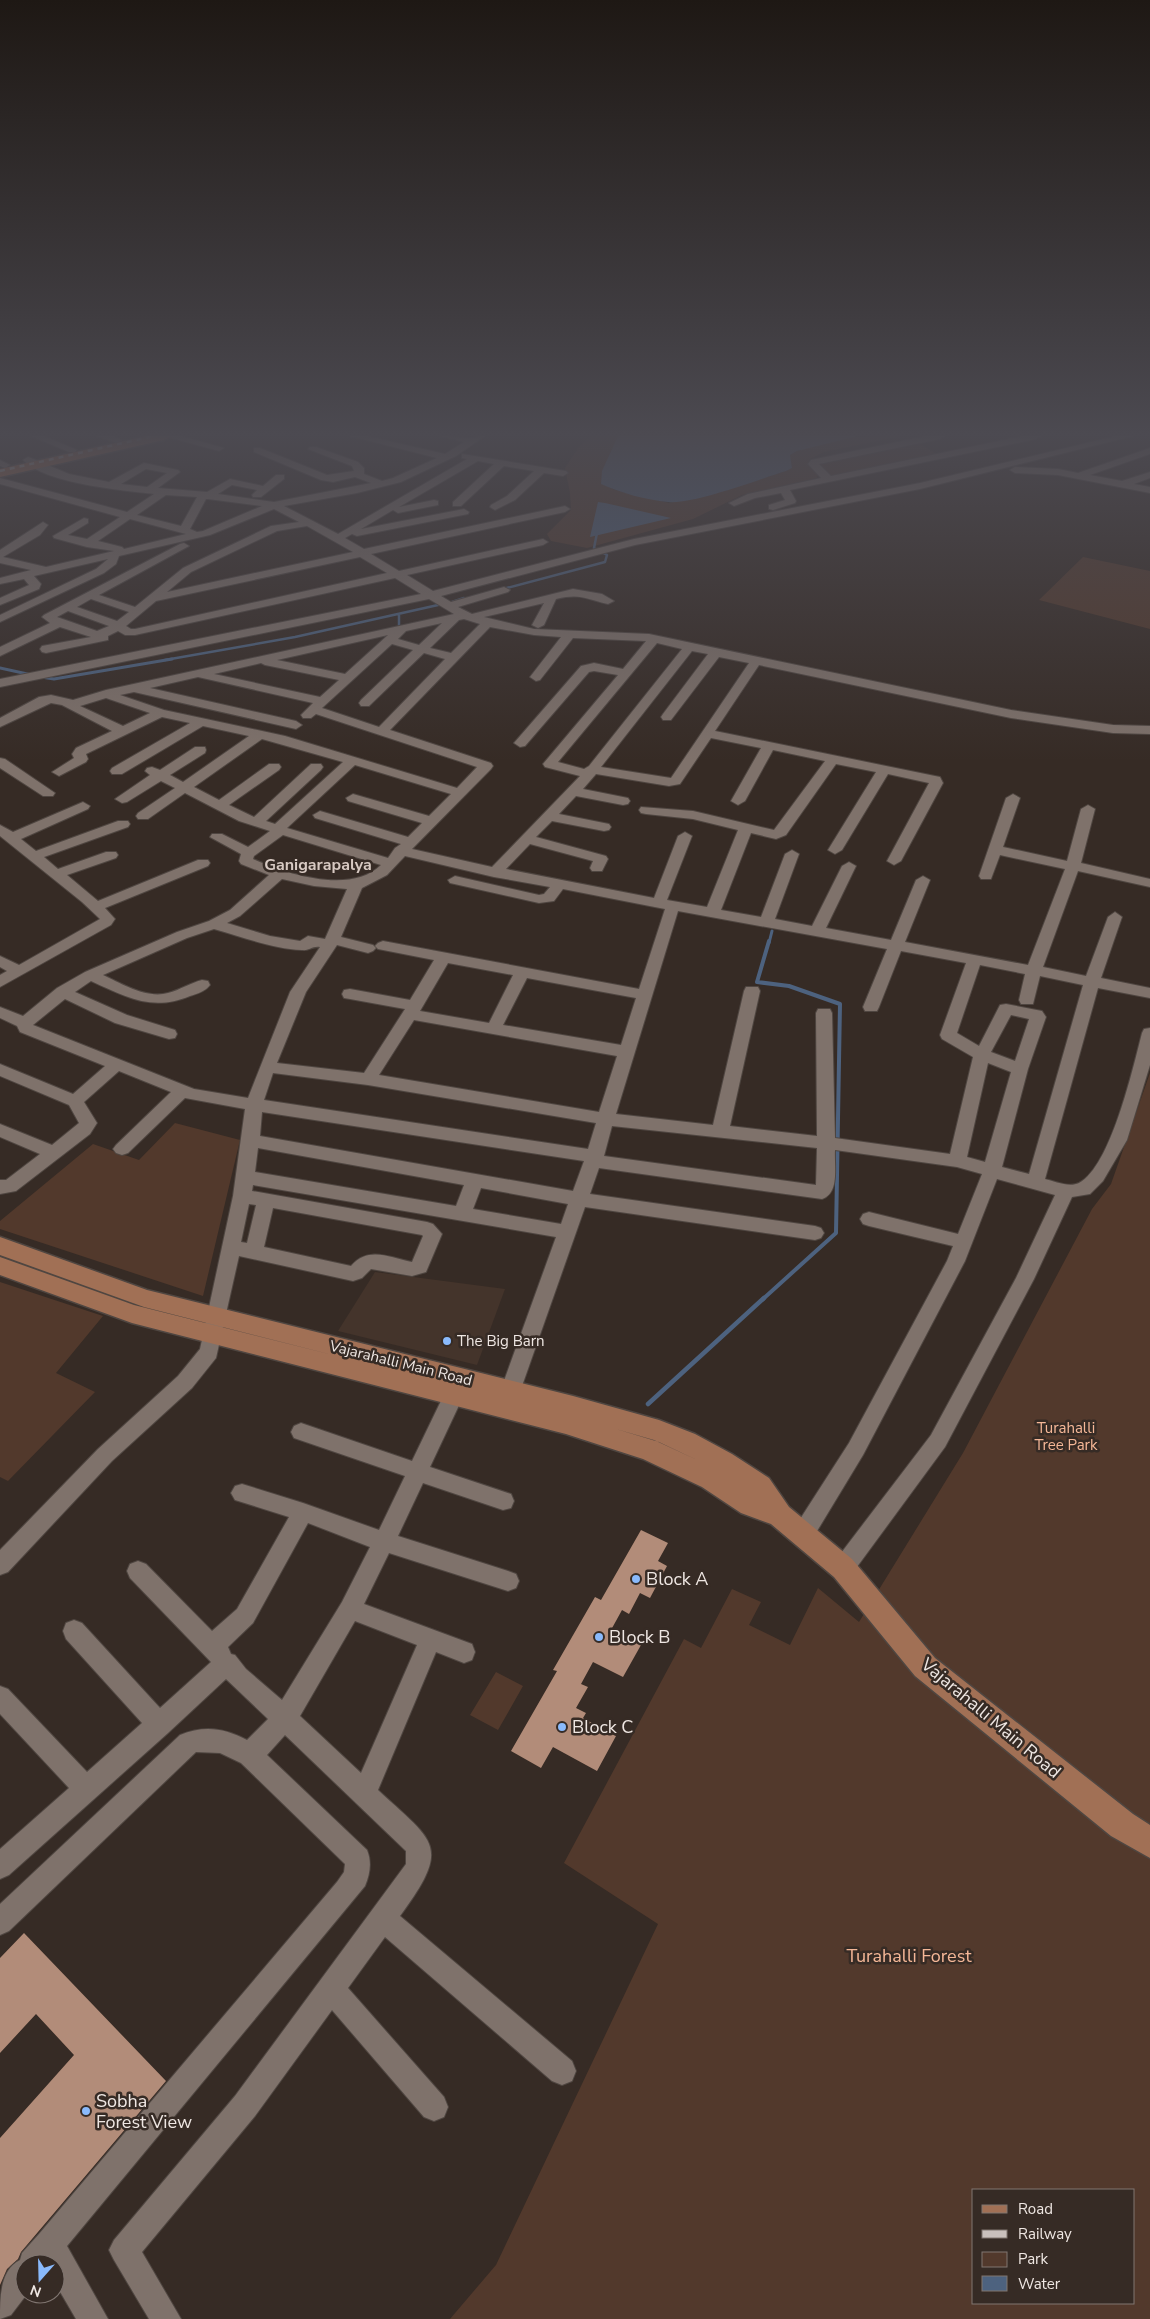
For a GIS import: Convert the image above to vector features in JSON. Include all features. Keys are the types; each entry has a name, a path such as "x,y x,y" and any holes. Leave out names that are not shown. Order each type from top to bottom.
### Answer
{"main road":[{"name":"Vajarahalli Main Road","path":"0,1246 144,1298 215,1327"},
{"name":"Vajarahalli Main Road","path":"0,1266 132,1314 215,1327 507,1399 650,1450 711,1479 750,1505 780,1515 803,1534 843,1568 925,1667 1122,1825 1150,1843"}],"street":[{"path":"0,555 18,544"},
{"path":"0,619 100,571 112,562 118,554 118,549 89,544"},
{"path":"0,581 154,544"},
{"path":"103,637 59,623 48,617 187,544"},
{"path":"46,649 103,637 187,570 240,544"},
{"path":"352,544 464,616 488,622 534,632 654,639 1011,714 1113,729 1150,730"},
{"path":"152,599 403,544"},
{"path":"67,607 119,626 129,633 300,597 394,573 532,544"},
{"path":"0,683 431,595 634,544"},
{"path":"181,547 213,557"},
{"path":"0,560 47,571"},
{"path":"0,602 35,587 36,584 26,575"},
{"path":"449,606 504,590"},
{"path":"67,704 259,660 551,599 573,592 598,596 608,601"},
{"path":"90,595 137,611"},
{"path":"538,625 551,599"},
{"path":"365,704 422,649 464,616"},
{"path":"382,732 488,622"},
{"path":"0,652 59,623"},
{"path":"280,739 402,629"},
{"path":"536,678 570,633"},
{"path":"94,663 103,637"},
{"path":"654,639 550,764 590,772 673,782 756,660"},
{"path":"390,640 454,658"},
{"path":"494,873 590,772 690,646"},
{"path":"667,717 717,651"},
{"path":"259,660 348,678"},
{"path":"520,743 585,669 594,668 626,673"},
{"path":"198,674 318,705 382,732 486,766 371,879 356,885 333,886 280,873 246,861 249,853 279,829 353,760"},
{"path":"133,688 296,725"},
{"path":"106,694 161,713 258,736 280,739 458,792"},
{"path":"0,722 43,700 51,699 67,704 122,732"},
{"path":"58,772 78,762 81,759 78,754 81,752 161,713"},
{"path":"117,771 201,722"},
{"path":"707,733 932,779 936,783 894,861"},
{"path":"143,816 258,736"},
{"path":"738,801 769,746"},
{"path":"122,799 157,774 200,750"},
{"path":"646,810 696,815 746,828 779,834 833,759"},
{"path":"0,762 48,793"},
{"path":"219,806 274,767"},
{"path":"256,822 316,768"},
{"path":"835,850 884,770"},
{"path":"157,774 219,806 256,822 279,829 558,886 897,944 1150,993"},
{"path":"573,791 623,801"},
{"path":"353,798 430,820"},
{"path":"986,876 1013,798"},
{"path":"6,833 83,806"},
{"path":"1027,1000 1034,970 1073,866 1088,810"},
{"path":"320,815 399,852"},
{"path":"549,816 604,827"},
{"path":"35,856 123,824"},
{"path":"713,912 746,828"},
{"path":"0,982 106,922 108,919 57,874 6,833"},
{"path":"507,1399 594,1158 645,995 684,836"},
{"path":"216,837 249,853"},
{"path":"526,840 601,859 597,868"},
{"path":"995,850 1150,883"},
{"path":"767,921 792,854"},
{"path":"57,874 111,855"},
{"path":"96,907 203,863"},
{"path":"818,930 849,866"},
{"path":"24,1023 63,992 90,975 182,935 214,924 235,913 280,873"},
{"path":"455,880 539,900 549,898 558,886"},
{"path":"871,1008 923,880"},
{"path":"0,1565 105,1455 186,1382 209,1352 246,1177 254,1105 267,1067 298,992 332,942 356,885"},
{"path":"1035,1183 1092,981 1115,917"},
{"path":"214,924 269,940 304,946 308,941 376,947 645,995"},
{"path":"368,1080 443,958"},
{"path":"975,959 948,1035 982,1055 1020,1069"},
{"path":"0,961 18,971"},
{"path":"494,1028 522,972"},
{"path":"90,975 146,998 156,1000 166,999 202,985"},
{"path":"720,1132 752,991"},
{"path":"63,992 121,1019 169,1034"},
{"path":"350,994 494,1028 627,1052"},
{"path":"803,1534 856,1449 956,1261 992,1170 1020,1069 1038,1017 1036,1015 1006,1009 982,1055 957,1161"},
{"path":"0,1012 24,1023 26,1028 191,1094 822,1192 825,1189 826,1143 824,1013"},
{"path":"267,1067 368,1080 606,1119 826,1143 957,1161 1066,1191 1084,1189 1104,1169 1122,1126 1140,1073 1150,1033"},
{"path":"75,1101 116,1065"},
{"path":"0,1070 75,1101 88,1123 84,1130 10,1186 0,1187"},
{"path":"122,1149 182,1091"},
{"path":"0,1130 54,1153"},
{"path":"251,1142 580,1199 815,1232"},
{"path":"246,1177 568,1232"},
{"path":"462,1214 475,1180"},
{"path":"843,1568 938,1441 1026,1279 1066,1191"},
{"path":"231,1246 353,1274 358,1272 364,1263 369,1261 416,1269 420,1265 433,1234 426,1229 242,1196"},
{"path":"254,1252 266,1200"},
{"path":"869,1219 963,1242"},
{"path":"250,1755 285,1718 350,1609 384,1542 457,1387"},
{"path":"301,1432 503,1501"},
{"path":"242,1493 304,1512 384,1542 508,1581"},
{"path":"0,1866 160,1725 220,1654 245,1616 304,1512"},
{"path":"138,1571 220,1654 238,1677 285,1718 417,1844 421,1856 417,1870 245,2106 124,2250 166,2319"},
{"path":"350,1609 464,1652"},
{"path":"74,1631 160,1725"},
{"path":"364,1794 430,1640"},
{"path":"0,1697 87,1790"},
{"path":"0,1922 188,1743 199,1739 213,1739 233,1745 250,1755 358,1858 356,1877 41,2254"},
{"path":"383,1918 562,2071"},
{"path":"331,1988 434,2106"},
{"path":"65,2284 93,2319"},
{"path":"0,2304 15,2285"}],"shaded area":[{"path":"375,1272 505,1289 477,1365 338,1331"}],"green space":[{"path":"568,544 601,544 587,548"},
{"path":"1083,557 1150,571 1150,629 1039,600"},
{"name":"Turahalli Forest","path":"1150,1073 1150,2319 450,2319 496,2265 658,1924 564,1863 684,1639 701,1648 732,1589 761,1602 749,1625 790,1645 818,1588 859,1622 963,1453 1092,1209 1111,1184"},
{"path":"175,1123 240,1140 203,1296 0,1229 0,1221 93,1144 139,1160"},
{"path":"0,1282 103,1316 56,1373 95,1392 8,1481 0,1477"},
{"path":"496,1672 523,1686 498,1730 470,1715"}],"building":[{"path":"641,1530 668,1543 658,1561 667,1566 650,1598 640,1593 629,1614 622,1610 611,1630 641,1645 623,1677 593,1662 581,1684 588,1687 576,1708 586,1713 583,1718 616,1736 597,1771 553,1747 541,1768 511,1751 557,1671 553,1670 595,1597 601,1600"},
{"name":"Sobha Forest View","path":"24,1933 166,2081 20,2254 15,2254 15,2262 7,2269 0,2285 0,2138 74,2055 36,2014 0,2053 0,1958"}],"waterway":[{"path":"503,589 605,562 607,555 594,548 595,544"},
{"path":"452,602 464,598"},
{"path":"165,660 295,637 438,605"},
{"path":"399,615 399,625"},
{"path":"41,677 54,679 172,659"},
{"path":"0,668 32,675"},
{"path":"769,943 772,931"},
{"path":"763,1299 836,1233 840,1004 789,986 757,982 769,941"},
{"path":"648,1404 764,1298"}],"place":[{"name":"The Big Barn","path":"447,1341"},
{"name":"Block A","path":"636,1579"},
{"name":"Block B","path":"599,1637"},
{"name":"Block C","path":"562,1727"},
{"name":"Sobha Forest View","path":"86,2111"}],"district":[{"name":"Ganigarapalya","path":"318,864"}],"park label":[{"name":"Turahalli Tree Park","path":"1066,1436"}]}
